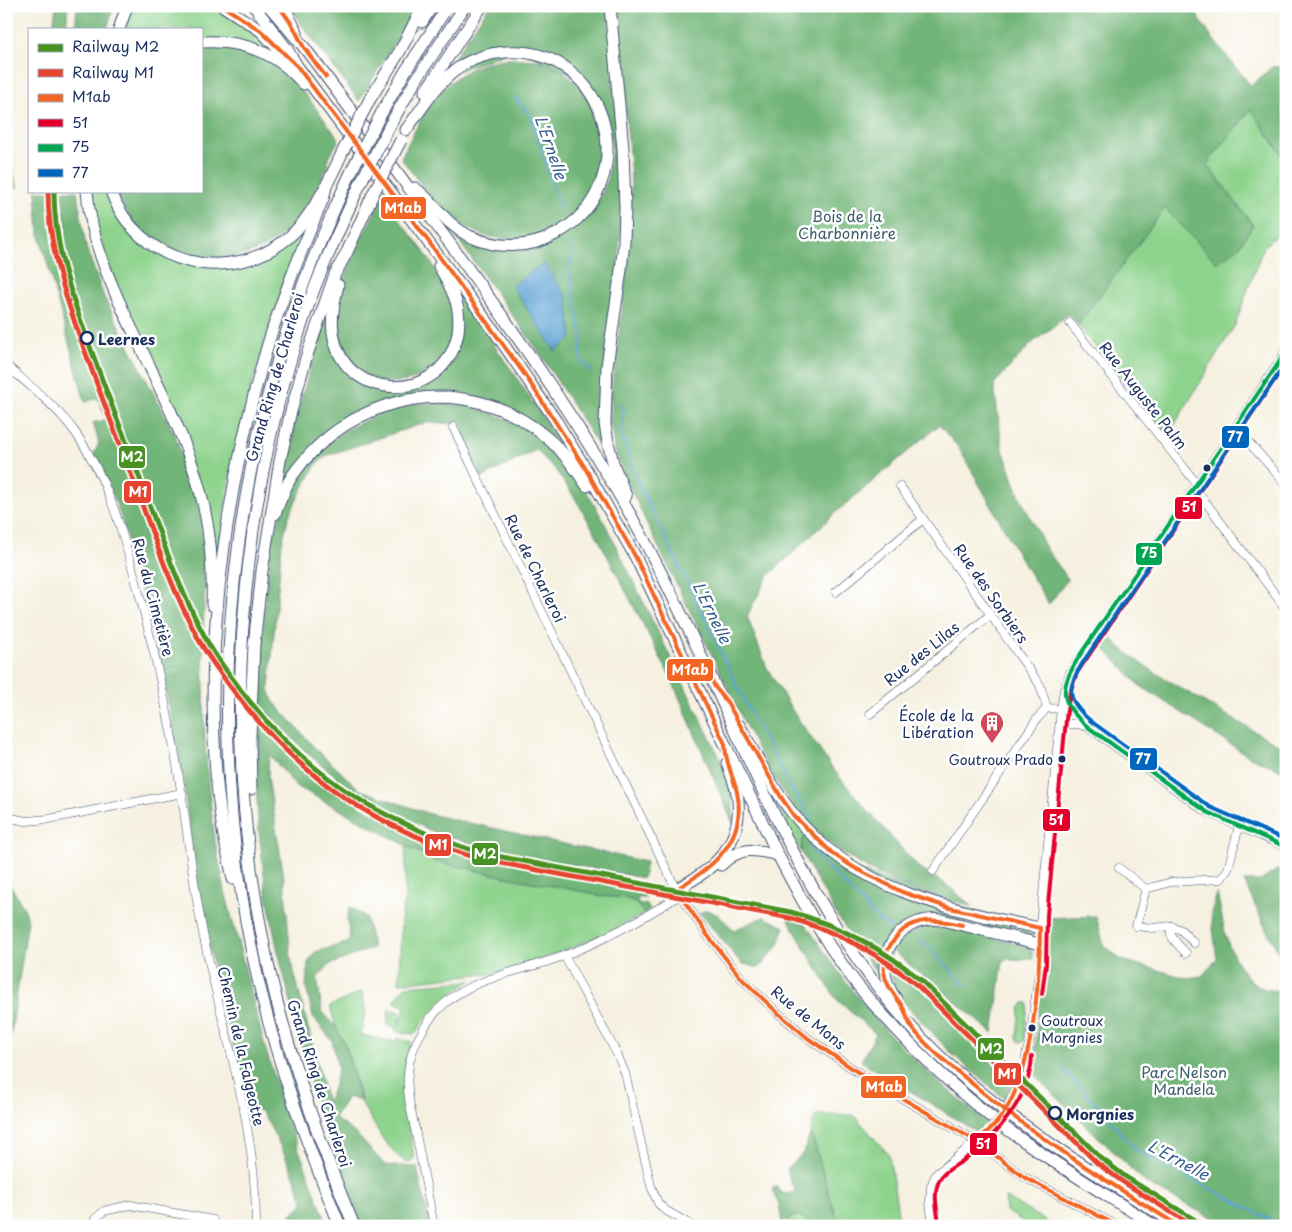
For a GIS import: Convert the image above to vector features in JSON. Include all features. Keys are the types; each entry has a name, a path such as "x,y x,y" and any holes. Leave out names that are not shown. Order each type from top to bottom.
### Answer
{"highway":[{"path":"113,28 119,6"},
{"path":"119,28 127,6"},
{"path":"224,6 261,31 297,66"},
{"path":"254,6 426,238 530,383 565,436 635,556 778,855 801,899 836,955 868,998 936,1069 975,1103 1026,1144 1156,1226"},
{"path":"269,6 303,46 400,176 538,366 568,412 627,508 814,892 849,947 880,989 910,1025 951,1066 983,1094 1034,1133 1080,1164 1179,1226"},
{"path":"279,6 293,26"},
{"path":"284,6 303,46"},
{"path":"111,192 127,222 145,241 185,261 215,264 238,262 262,254 275,247 298,228 326,187 370,99 400,51 423,6"},
{"path":"400,51 432,6"},
{"name":"Grand Ring de Charleroi","path":"340,1226 300,1123 284,1074 257,974 247,924 233,824 229,773 229,653 232,598 250,472 281,348 301,288 354,166 381,114 448,6"},
{"name":"Grand Ring de Charleroi","path":"354,1226 312,1118 281,1020 266,954 252,875 242,772 240,721 245,598 263,473 294,353 317,284 337,233 390,125 416,80 465,6"},
{"path":"252,875 256,856 250,774 254,645 273,495 290,415 306,358 335,274 410,117 482,6"},
{"path":"610,6 624,158 626,208 621,270 607,366 605,424 614,466 626,494 627,508"},
{"path":"202,42 232,43 269,55 286,66 303,84 318,93"},
{"path":"400,176 420,192 437,212 467,235 483,242 518,246 552,237 579,218 597,194 604,179 608,161 608,142 605,125 590,93 578,78 562,67 535,55 516,52 485,56 467,63 456,70 436,88 403,135"},
{"path":"247,924 235,892 223,830 215,734 214,664 225,538 251,407 271,336 291,277 323,199 326,187"},
{"path":"87,192 93,230 110,281 178,430 204,508 211,562 211,646 214,664"},
{"path":"347,252 334,299 332,320 334,338 341,356 362,379 389,387 407,387 421,383 446,363 453,351 459,332 455,298 433,256 426,238"},
{"path":"268,532 291,478 319,444 336,430 373,409 396,402 434,397 456,398 495,407 529,425 546,436 562,452 588,488 607,507"},
{"path":"715,687 727,702 780,797 794,816 832,853 853,867 902,892 950,908 1040,928"},
{"path":"678,892 720,858 734,830 738,817 738,799 726,761 725,744"},
{"path":"678,892 712,874 731,855 738,852 758,850 778,855"},
{"path":"910,1025 903,1008 889,987 884,972 884,964 891,944 904,928 927,920 942,920 1040,944"}],"street":[{"name":"Rue Auguste Palm","path":"1070,324 1286,609"},
{"path":"933,1222 930,1203 931,1186 936,1174 984,1136 1000,1120 1012,1100 1026,1063 1040,964 1040,928 1061,709 1066,680 1236,428 1286,349"},
{"name":"Rue du Cimetière","path":"6,365 46,399 68,422 95,465 112,501 132,565 159,670 182,794 193,874"},
{"name":"Rue de Charleroi","path":"453,427 595,720"},
{"path":"1236,428 1286,484"},
{"name":"Rue des Sorbiers","path":"900,486 1040,685 1047,708"},
{"path":"836,592 923,519"},
{"name":"Rue des Lilas","path":"870,714 990,615"},
{"path":"933,871 1037,719 1047,708 1061,709"},
{"name":"Rue de Mons","path":"595,720 678,892 708,936 742,978 778,1013 809,1039 862,1075 976,1141 1024,1177 1118,1226"},
{"path":"1060,724 1077,724 1088,727 1207,812 1286,847"},
{"path":"6,817 26,821 49,819 182,794"},
{"path":"1146,889 1172,882 1221,879 1228,869 1239,826"},
{"path":"1119,868 1146,889"},
{"name":"Chemin de la Falgeotte","path":"193,874 211,970 244,1103 252,1163 256,1226"},
{"path":"1146,889 1136,926 1153,928 1171,926 1182,930 1194,943"},
{"path":"434,1226 408,1096 408,1073 413,1050 432,1016 451,996 480,981 564,955 636,922 678,892"},
{"path":"1171,926 1172,938 1186,953"},
{"path":"564,955 617,1054 625,1073 651,1186 658,1204 692,1226"},
{"path":"96,1226 95,1219 99,1214 130,1205 213,1220 212,1226"}],"green space":[{"path":"56,6 68,6 66,28 53,28"},
{"path":"77,6 114,6 107,28 75,28"},
{"path":"132,6 212,6 260,38 271,49 269,51 202,39 202,28 124,28"},
{"path":"290,6 417,6 359,101 299,21"},
{"path":"489,6 608,6 622,205 606,458 539,352 448,226 517,248 592,209 602,194 607,181 612,147 610,131 605,110 586,81 516,49 441,77"},
{"name":"Bois de la Charbonnière","path":"617,6 1191,6 1212,38 1251,86 1272,67 1286,66 1286,161 1251,109 1207,164 1253,225 1239,247 1217,263 1165,208 1078,325 1069,314 1031,344 994,384 1002,447 1019,495 1047,550 1068,579 1049,604 1021,559 959,448 939,425 834,514 768,576 747,616 767,668 794,713 833,769 920,869 944,883 972,906 898,883 864,867 831,844 793,806 763,760 750,735 625,477 614,448 611,423 612,391 630,244 631,177"},
{"path":"202,47 234,49 271,63 286,74 299,88 339,139 318,185 294,223 277,239 256,251 233,257 209,258 185,254 163,245 143,231 127,213 117,192 202,192"},
{"path":"512,58 539,61 557,69 573,80 585,94 594,110 600,128 602,147 595,185 586,202 574,215 559,226 542,234 524,238 505,239 487,236 459,223 440,207 401,158 430,105 455,78 471,69 490,62"},
{"path":"1251,109 1286,161 1286,225 1263,248 1235,325 1167,437 1078,325 1165,208 1217,262 1252,224 1207,164"},
{"path":"6,156 18,187 6,190"},
{"path":"36,192 51,192 52,234 67,235 62,192 77,192 86,247 104,297 175,435 201,514 205,583 203,634 205,743 215,841 225,891 265,1047 288,1121 328,1226 288,1226 291,1214 302,1205 303,1200 284,1154 261,1111 247,1107 203,916 178,751 160,665 123,524 115,501 94,458 99,443 93,423 106,419 98,398 85,402 39,233"},
{"path":"91,192 108,192 112,202 172,259 244,264 304,226 273,315 246,405 225,505 216,569 209,509 116,286 94,217"},
{"path":"382,198 434,266 449,296 453,312 452,336 442,358 423,374 400,382 384,382 370,377 359,369 350,359 344,346 338,317 339,302 346,276"},
{"path":"458,294 515,375 561,446 538,425 454,395 353,415 279,493 301,399 329,307 342,364 402,391 421,387 435,379 447,369 455,356"},
{"path":"430,403 478,409 522,427 549,446 576,476 588,493 609,531 720,758 731,790 733,824 671,678 597,536 575,498 554,468 536,450 482,478 456,424 428,422 328,455 316,465 288,518 282,543 269,689 273,701 314,747 360,790 433,815 646,862 643,878 493,850 436,833 346,785 306,752 260,705 258,681 272,539 287,497 313,459 331,441 346,430 386,410 406,405"},
{"path":"1109,636 1130,655 1153,671 1243,725 1286,748 1286,772 1250,757 1139,685 1099,643"},
{"path":"260,718 300,759 341,793 358,805 407,832 454,849 654,890 644,898 636,898 640,905 646,903 650,910 644,914 636,903 628,899 601,896 435,861 296,786 269,754 268,777 284,878 291,960 327,1102 338,1069 332,1041 313,1017 306,986 308,963 315,952 347,943 350,938 347,920 350,907 366,917 373,948 329,965 317,978 322,1011 336,1027 346,1047 360,1100 347,1097 334,1118 355,1133 385,1165 417,1167 430,1226 362,1226 318,1112 276,943 266,891 256,784"},
{"path":"769,787 808,836 802,840 801,852"},
{"path":"808,836 845,866 1034,932 1035,934 1031,938 955,920 899,929 883,982 838,917 801,852 802,840"},
{"path":"406,846 435,861 601,896 628,899 636,903 644,914 581,944 502,972 399,983 401,920 405,896"},
{"path":"1286,868 1286,968 1244,881 1260,881 1277,870"},
{"path":"6,878 25,910 28,921 6,1066"},
{"name":"Parc Nelson Mandela","path":"1217,893 1229,944 1246,976 1264,989 1282,990 1286,988 1286,1226 1227,1226 1147,1184 1035,1076 1045,918 1096,916 1104,946 1122,960 1186,978 1202,976 1217,959 1211,913"},
{"path":"707,910 718,915 734,930 764,917 785,927 778,946 759,968 741,963 700,913"},
{"path":"786,915 803,920 850,987 876,1019 924,1069 987,1123 977,1132 861,1061 876,1034 836,999"},
{"path":"932,924 1031,947 1033,958 1003,961 993,1033 894,952 905,937"},
{"path":"891,959 913,976 988,1051 987,1058 1012,1082 1005,1099 952,1054 905,1004 894,986 890,969"},
{"path":"471,981 440,1004 427,1017 415,1034 397,1032 394,1027 387,1025 389,1009 400,1012 399,1026 405,1007 394,1002 405,986"},
{"path":"362,992 366,1010 361,1035 395,1042 397,1038 411,1042 405,1071 405,1100 414,1158 410,1163 401,1159 385,1142 363,1106 346,1047 336,1027 330,1006"},
{"path":"1024,1003 1028,1003 1028,1005 1024,1041 1022,1043 1018,1040 1017,1036 1020,1009"},
{"path":"818,1115 854,1115 889,1155 900,1226 843,1226 836,1216 811,1132 814,1118"},
{"path":"811,1132 836,1216 843,1226 817,1226 798,1215 782,1222 779,1205 772,1189 776,1186 780,1192 786,1194 794,1192 795,1189 790,1181 787,1169 803,1153"},
{"path":"1005,1197 1054,1226 1030,1226 1006,1211"},
{"path":"798,1215 817,1226 796,1226 787,1220"}],"water":[{"path":"544,263 567,298 572,338 555,351 512,286"}],"waterway":[{"name":"L'Ernelle","path":"515,97 530,115 560,208"},
{"name":"L'Ernelle","path":"571,244 572,253 569,271 582,338 580,355 582,362 592,372"},
{"name":"L'Ernelle","path":"617,404 624,409 621,431 632,468 641,489 743,699 794,793 810,816 811,822"},
{"name":"L'Ernelle","path":"809,842 812,851 881,922 892,928"},
{"name":"L'Ernelle","path":"919,940 925,943 965,985"},
{"name":"L'Ernelle","path":"1063,1068 1136,1150 1282,1226"}],"tram line":[{"path":"570,867 598,875"}],"rail line":[{"name":"M1","path":"48,192 54,250 69,306 175,591 200,642 217,668 261,724 287,751 315,776 344,797 408,833 443,847 480,859 790,918 825,930 857,945 888,963 918,986 1097,1163 1123,1182 1193,1226"},
{"name":"M2","path":"54,192 60,249 75,304 160,536 181,587 192,612 217,657 240,689 291,746 318,770 377,810 409,826 481,853 791,912 827,924 860,939 892,958 922,981 1101,1158 1126,1177 1205,1226"}],"transit line":[{"name":"M1ab","path":"223,6 261,31 297,66 426,238 525,375 584,466 635,556 725,744 725,751 737,792 739,809 737,824 732,838 724,851 703,872 676,889 708,936 742,979 809,1039 862,1075 976,1141 1024,1177 1118,1226"},
{"name":"M1ab","path":"279,6 293,26 303,46 326,77"},
{"name":"75","path":"1286,349 1278,364 1080,655 1068,677 1065,694 1071,709 1088,727 1207,812 1286,847"},
{"name":"51","path":"1042,994 1046,964 1047,915 1067,710 1070,692 1077,673 1286,363"},
{"name":"77","path":"1286,363 1085,659 1075,678 1071,693 1077,707 1092,722 1210,807 1286,840"},
{"name":"M1ab","path":"705,666 715,687 727,702 781,797 794,816 832,853 853,867 902,892 950,908 1040,928 1040,949 1033,1024 1021,1074 1013,1096 1003,1114 976,1141"},
{"name":"M1ab","path":"962,925 936,921 912,924 898,935 889,947 884,962 885,977 911,1026 939,1055 1019,1121 1098,1175 1179,1226"},
{"name":"51","path":"939,1225 936,1193 940,1179 945,1173 988,1140 1009,1115 1025,1087 1030,1072 1032,1056"}],"place":[{"name":"Leernes","path":"87,338"},
{"name":"École de la Libération","path":"992,744"},
{"name":"Goutroux Prado","path":"1062,759"},
{"name":"Goutroux Morgnies","path":"1032,1028"},
{"name":"Morgnies","path":"1055,1113"}]}
